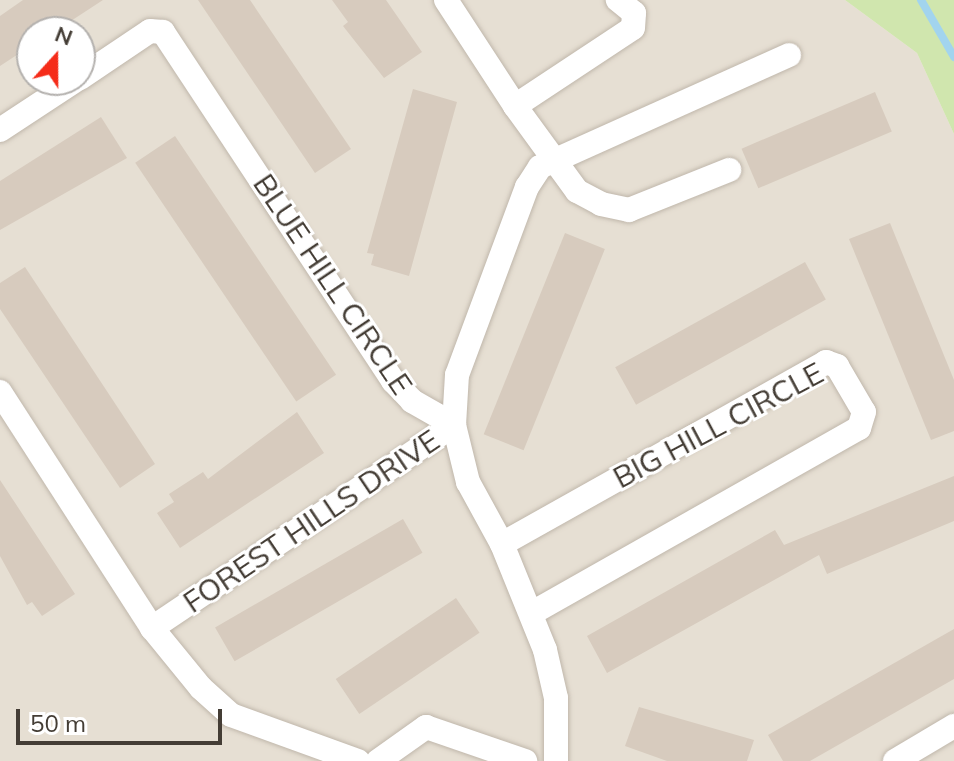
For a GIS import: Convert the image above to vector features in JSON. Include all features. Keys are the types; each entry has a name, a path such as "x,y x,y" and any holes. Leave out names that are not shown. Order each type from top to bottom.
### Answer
{"street":[{"path":"446,0 551,161 577,191 629,210 729,170"},
{"path":"515,106 633,28 634,13 618,0"},
{"name":"BLUE HILL CIRCLE","path":"96,67 150,31 163,32 393,381 412,401 454,425"},
{"name":"FOREST HILLS DRIVE","path":"152,628 454,425 456,381 530,181 551,161 789,55"},
{"name":"BLUE HILL CIRCLE","path":"0,130 52,96"},
{"name":"BIG HILL CIRCLE","path":"502,544 826,362 837,366 864,412 859,428 532,613"},
{"path":"0,392 152,628 231,715 358,761"},
{"path":"454,425 468,482 502,544 532,613 556,698 556,761"},
{"path":"895,761 954,726"},
{"path":"378,761 426,727 525,761"}],"shaded area":[{"path":"0,0 845,0 917,53 954,134 954,761 0,761"}],"green space":[{"path":"845,0 954,0 954,134 917,53"}],"building":[{"path":"23,0 103,0 78,16 16,16 16,56 0,66 0,16"},
{"path":"198,0 250,0 351,149 315,173"},
{"path":"332,0 386,0 422,52 384,78 343,26 348,22"},
{"path":"413,89 457,102 409,276 371,265 374,254 367,253"},
{"path":"875,92 892,132 758,188 742,149"},
{"path":"101,117 127,158 0,230 0,181"},
{"path":"175,136 336,375 296,402 135,163"},
{"path":"890,223 954,380 954,431 931,440 849,239"},
{"path":"565,233 605,249 524,450 484,434"},
{"path":"805,262 826,300 636,405 615,367"},
{"path":"25,267 155,464 120,488 0,309 0,283"},
{"path":"297,412 324,453 180,548 157,513 174,502 169,494 203,472 208,479"},
{"path":"954,476 954,521 827,574 819,555 607,673 587,636 775,530 784,545"},
{"path":"0,480 75,594 42,616 32,602 27,605 0,556"},
{"path":"403,519 422,553 235,661 215,628"},
{"path":"456,598 479,633 359,714 336,679"},
{"path":"954,629 954,679 810,761 783,761 768,735"},
{"path":"639,707 754,740 747,761 667,761 625,746"}],"waterway":[{"path":"921,0 954,57"}]}
